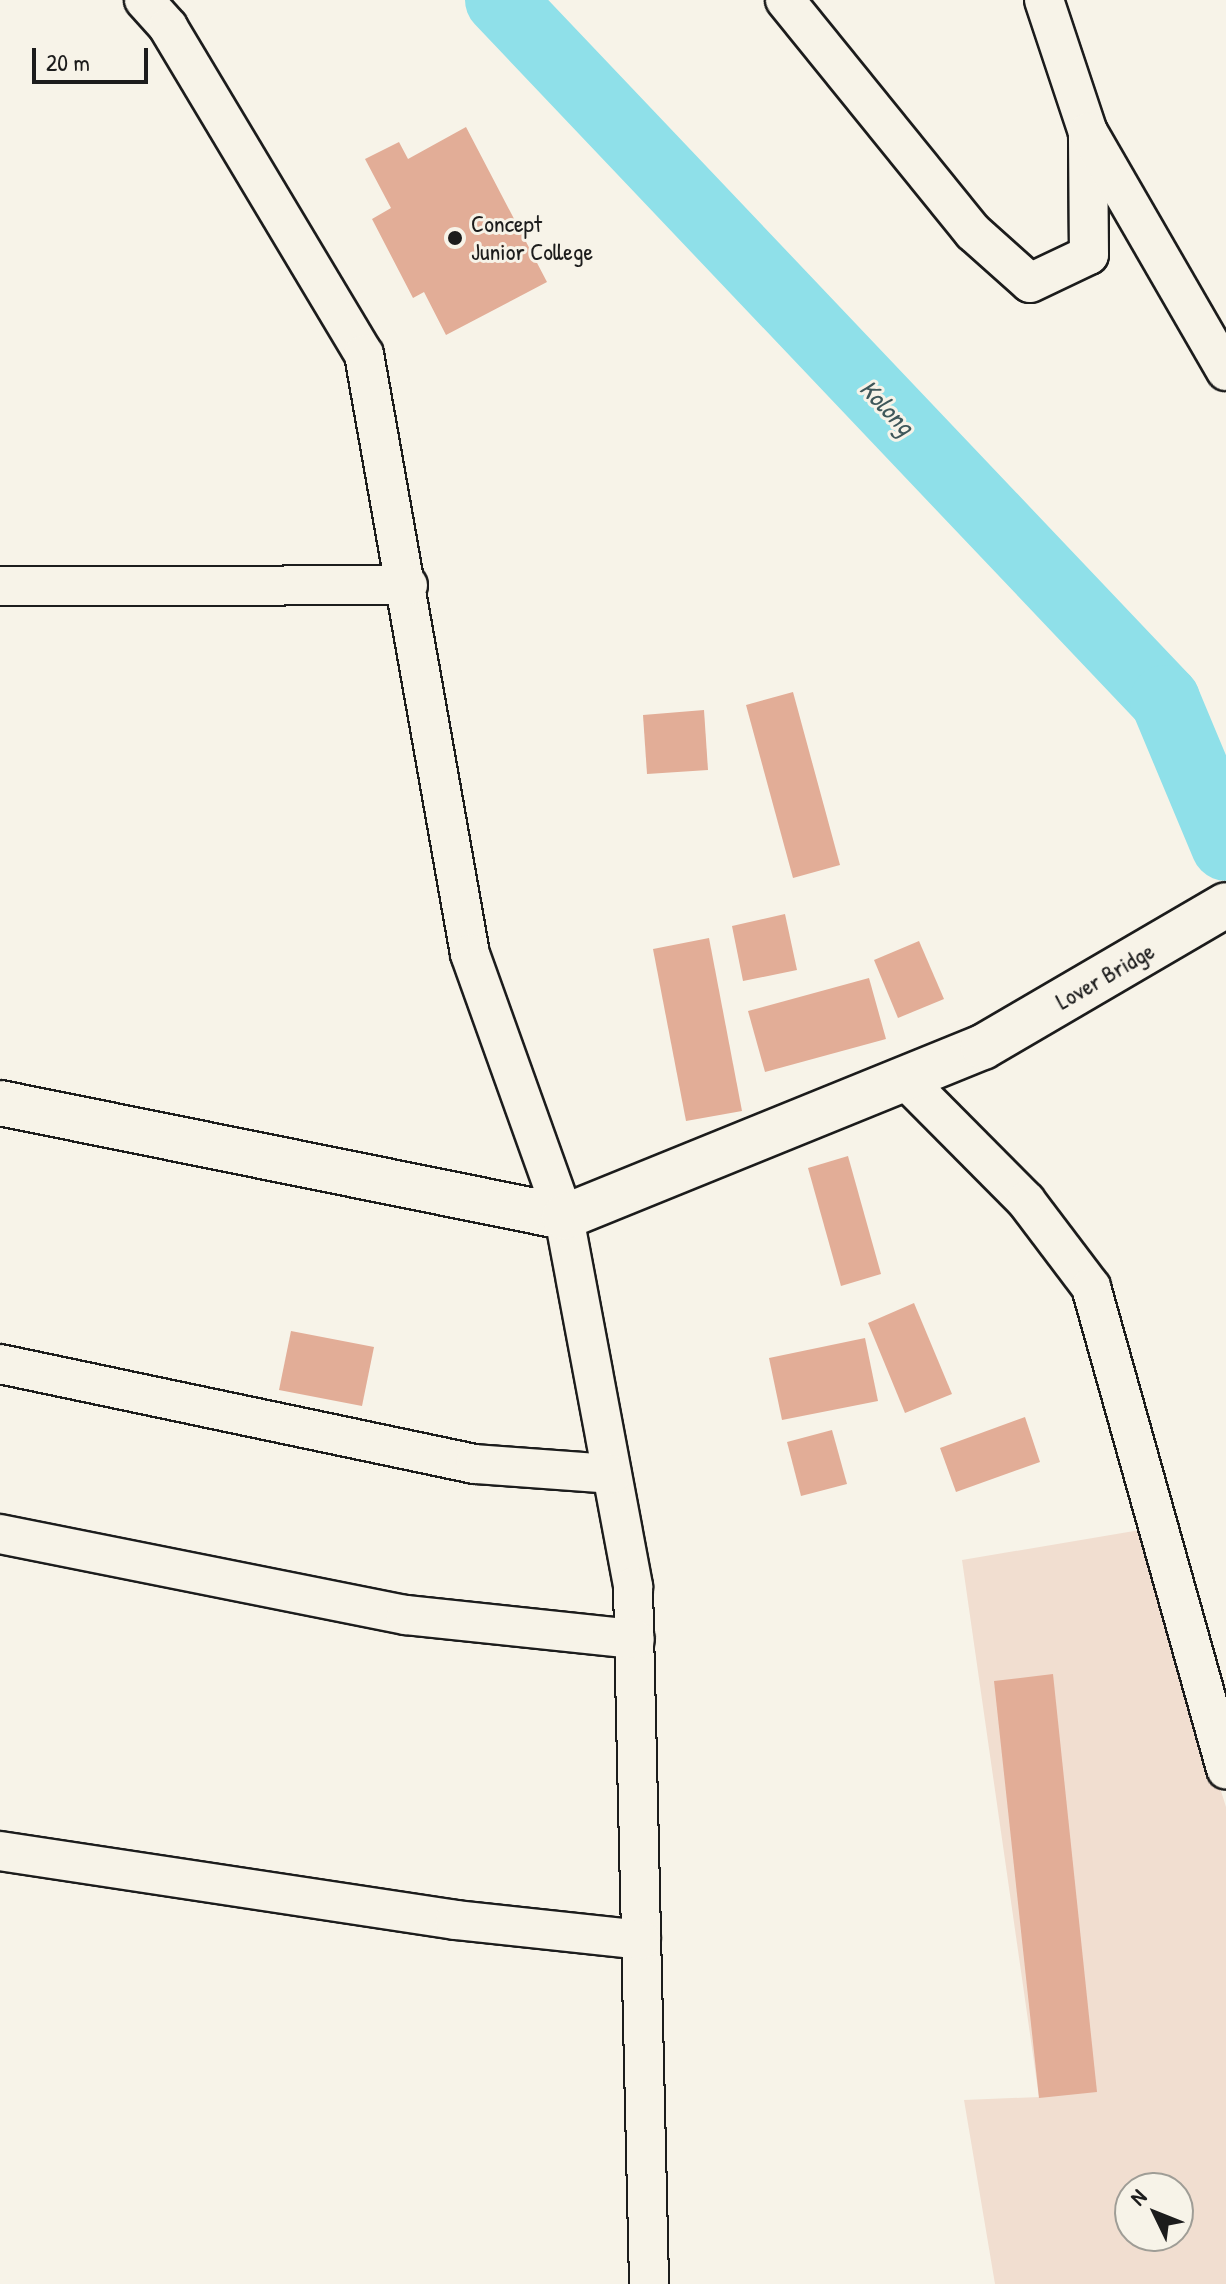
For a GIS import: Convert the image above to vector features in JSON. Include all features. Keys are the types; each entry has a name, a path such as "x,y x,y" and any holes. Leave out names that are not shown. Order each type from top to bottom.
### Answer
{"street":[{"path":"144,0 168,27 364,354 408,585 470,954 564,1217 612,1474 635,1639 649,2284"},
{"path":"785,0 973,232 1030,283 1089,255 1088,132"},
{"path":"1044,0 1088,132 1226,371"},
{"path":"0,586 408,585"},
{"name":"Lover Bridge","path":"564,1217 983,1047 1226,905"},
{"path":"905,1079 1026,1201 1091,1287 1226,1769"},
{"path":"0,1103 564,1217"},
{"path":"0,1364 475,1464 612,1474"},
{"path":"0,1534 406,1615 635,1639"},
{"path":"0,1851 455,1920 641,1940"}],"shaded area":[{"path":"1140,1530 1226,1807 1226,2284 995,2284 964,2100 1039,2097 962,1560"}],"building":[{"path":"466,127 547,282 446,335 424,292 413,298 372,219 391,208 365,159 399,142 408,159"},
{"path":"793,692 840,865 793,878 746,705"},
{"path":"704,710 708,770 647,774 643,715"},
{"path":"785,914 797,970 743,981 732,926"},
{"path":"709,938 742,1111 686,1121 653,949"},
{"path":"919,941 944,999 898,1018 874,960"},
{"path":"869,978 886,1039 765,1072 748,1011"},
{"path":"848,1156 881,1274 841,1286 808,1168"},
{"path":"914,1303 952,1394 905,1413 868,1323"},
{"path":"291,1331 374,1347 362,1406 279,1390"},
{"path":"865,1338 878,1401 782,1420 769,1358"},
{"path":"1025,1417 1040,1462 956,1492 940,1448"},
{"path":"832,1430 847,1484 801,1496 787,1442"},
{"path":"1053,1674 1097,2092 1039,2098 994,1681"}],"waterway":[{"name":"Kolong","path":"500,0 1165,700 1226,846"}],"place":[{"name":"Concept Junior College","path":"455,238"}]}
